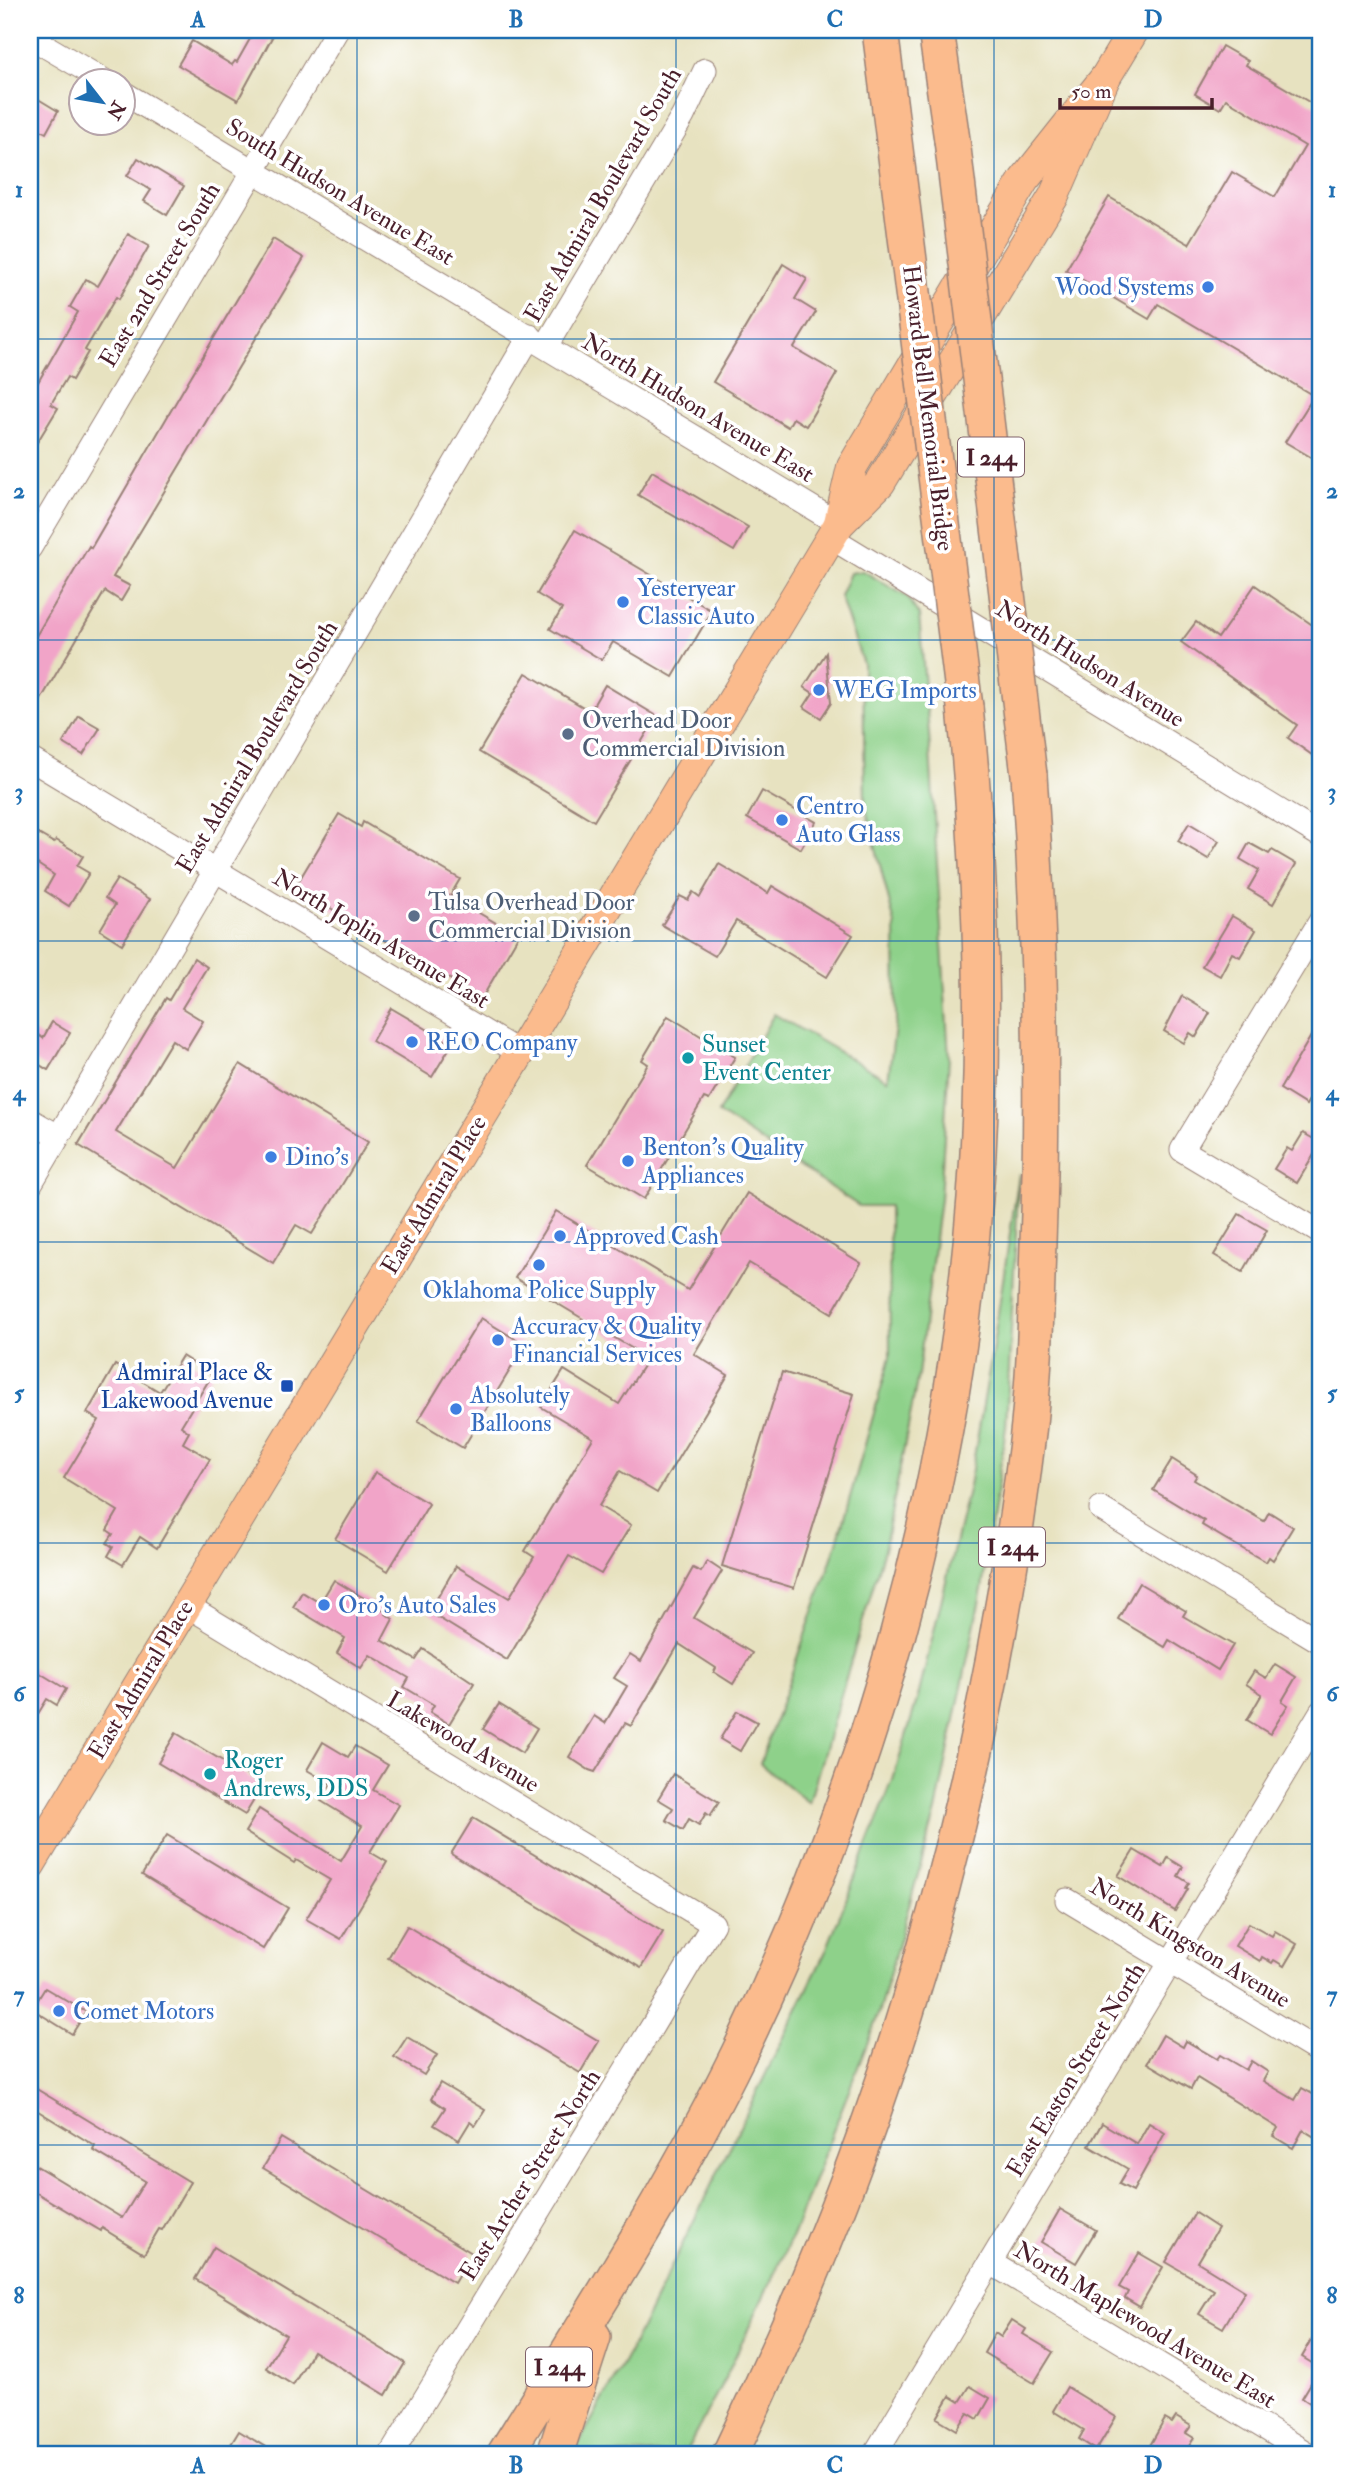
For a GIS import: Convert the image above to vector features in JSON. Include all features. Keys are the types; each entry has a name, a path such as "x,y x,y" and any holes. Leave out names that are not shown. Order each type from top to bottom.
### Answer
{"highway":[{"name":"Howard Bell Memorial Bridge","path":"612,2280 678,2166 738,2054 804,1909 895,1651 927,1522 959,1350 975,1197 982,1063 980,903 975,804 880,30"},
{"name":"I 244","path":"730,2454 804,2292 871,2119 947,1871 978,1733 1006,1588 1027,1439 1037,1299 1041,1161 1042,997 1037,879 1030,775 952,140 936,30"},
{"name":"I 244","path":"506,2454 612,2280"},
{"path":"555,2454 612,2280"},
{"path":"704,2454 804,2292"}],"main road":[{"name":"East Admiral Place","path":"30,1865 834,530 852,467 962,283 1024,180 1105,78 1134,30"}],"street":[{"name":"East 2nd Street South","path":"30,548 337,30"},
{"path":"30,37 79,66"},
{"name":"East Admiral Boulevard South","path":"30,1185 214,871 538,341 683,116 705,70"},
{"name":"South Hudson Avenue East","path":"136,100 538,341"},
{"name":"North Hudson Avenue East","path":"538,341 834,530"},
{"name":"North Hudson Avenue","path":"834,530 1321,836"},
{"name":"North Joplin Avenue East","path":"30,759 520,1053"},
{"path":"1321,920 1182,1150 1321,1233"},
{"path":"30,1120 58,1136"},
{"path":"1101,1510 1321,1642"},
{"name":"Lakewood Avenue","path":"186,1605 713,1924"},
{"name":"East Easton Street North","path":"875,2454 1321,1712"},
{"name":"North Kingston Avenue","path":"1068,1900 1321,2053"},
{"name":"East Archer Street North","path":"391,2454 713,1924"},
{"name":"North Maplewood Avenue East","path":"991,2263 1308,2454"}],"green space":[{"path":"863,571 907,597 919,615 949,1058 940,1199 918,1375 885,1546 809,1803 760,1764 836,1546 890,1357 889,1206 859,1206 718,1113 774,1014 888,1080 896,1020 895,925 865,805 863,664 840,596 850,573"},
{"path":"1019,1174 1006,1427 982,1589 936,1811 877,2018 793,2234 726,2376 685,2454 573,2454 634,2343 825,1953 893,1780 919,1693 969,1486"}],"building":[{"path":"255,30 276,30 238,100 178,65 192,41 232,65 237,62"},
{"name":"Wood Systems","path":"1222,46 1248,61 1246,65 1321,109 1321,463 1285,442 1314,396 1158,304 1149,319 1066,270 1109,197 1189,244 1232,172 1275,197 1305,146 1226,99 1220,109 1195,94"},
{"path":"30,94 58,111 46,133 30,124"},
{"path":"138,158 184,186 167,215 144,201 151,190 127,176"},
{"path":"128,234 149,246 119,299 116,297 85,350 88,352 72,380 67,377 51,404 58,408 30,454 30,379 37,384 78,312 70,307 86,279 98,286"},
{"path":"273,239 304,258 113,577 130,586 121,601 105,591 30,718 30,646 89,546 91,548"},
{"path":"783,264 807,279 795,299 816,312 794,348 837,373 806,426 793,418 788,427 713,382"},
{"path":"652,471 748,527 734,551 638,495"},
{"name":"Yesteryear Classic Auto","path":"575,530 712,611 673,677 613,642 602,660 550,629 562,609 537,594"},
{"path":"1255,585 1321,631 1321,741 1312,755 1288,738 1297,725 1181,642 1196,622 1218,638"},
{"name":"WEG Imports","path":"826,653 831,703 821,718 804,707 813,693 804,687"},
{"name":"Overhead Door Commercial Division","path":"526,673 590,711 605,685 657,716 594,821 479,752"},
{"path":"79,716 100,728 83,755 63,743"},
{"name":"Centro Auto Glass","path":"762,791 816,822 801,849 747,818"},
{"name":"Tulsa Overhead Door Commercial Division","path":"339,814 361,827 363,822 460,879 450,896 518,936 482,998 295,887"},
{"path":"1189,823 1219,841 1208,859 1178,841"},
{"path":"30,829 83,856 77,866 89,873 69,906 45,891 54,875 30,859"},
{"path":"1249,843 1269,854 1272,850 1296,864 1273,904 1248,889 1259,870 1240,859"},
{"path":"719,864 768,893 772,886 853,935 827,977 736,921 715,956 662,925 680,896 688,900 693,892 700,897"},
{"path":"117,879 150,899 122,944 100,930 115,905 105,898"},
{"path":"1232,916 1256,930 1240,957 1232,953 1220,976 1202,966"},
{"name":"Dino's","path":"194,958 207,967 182,1008 203,1021 186,1049 172,1040 116,1132 177,1168 240,1064 368,1142 312,1234 296,1225 273,1263 78,1145 166,998 169,1000"},
{"path":"1182,996 1210,1013 1196,1037 1190,1033 1184,1043 1164,1031"},
{"name":"REO Company","path":"391,1008 452,1044 432,1077 372,1041"},
{"path":"668,1016 735,1057 709,1100 704,1098 644,1199 587,1165 648,1064 642,1060"},
{"path":"1321,1019 1321,1079 1306,1105 1280,1089"},
{"path":"52,1022 70,1033 48,1070 30,1059 30,1030 43,1038"},
{"path":"1303,1133 1321,1143 1297,1183 1274,1169 1287,1148 1292,1151"},
{"path":"747,1193 861,1263 832,1313 749,1263 694,1354 728,1375 657,1493 620,1471 599,1506 631,1525 601,1574 569,1556 507,1660 429,1612 456,1566 509,1598 534,1557 525,1551 593,1438 541,1407 564,1370 619,1404 648,1358 515,1278 556,1211 688,1290"},
{"path":"1239,1214 1267,1230 1243,1272 1214,1255"},
{"path":"481,1318 525,1345 463,1448 418,1421"},
{"path":"182,1356 212,1375 181,1426 189,1432 183,1443 210,1459 157,1548 140,1537 123,1565 108,1556 113,1547 107,1543 113,1534 107,1530 118,1511 64,1478 99,1420 87,1413 115,1365 160,1392"},
{"path":"782,1372 854,1394 794,1588 722,1566"},
{"path":"1172,1459 1197,1475 1194,1480 1264,1521 1269,1512 1293,1527 1273,1560 1269,1557 1266,1562 1227,1540 1202,1525 1204,1521 1153,1490"},
{"path":"375,1472 429,1504 388,1571 335,1539"},
{"path":"707,1561 722,1571 694,1618 752,1653 733,1684 714,1672 716,1668 679,1644 631,1726 625,1723 595,1772 589,1770 569,1757 594,1716 605,1723 627,1686 614,1678 630,1654 641,1661 693,1568 701,1572"},
{"path":"334,1580 387,1612 393,1619 382,1640 416,1660 423,1649 474,1683 449,1724 430,1712 434,1705 404,1687 409,1678 370,1655 361,1668 337,1653 345,1638 293,1607 302,1592 320,1603"},
{"path":"1139,1583 1186,1611 1183,1616 1233,1645 1218,1670 1169,1640 1165,1647 1118,1619"},
{"path":"1275,1664 1296,1677 1282,1701 1288,1705 1270,1734 1247,1720 1262,1694 1246,1684 1254,1671 1266,1678"},
{"path":"30,1667 66,1689 57,1705 47,1699 30,1727"},
{"path":"499,1704 537,1728 522,1753 483,1729"},
{"path":"737,1711 757,1722 740,1751 720,1739"},
{"name":"Roger Andrews, DDS","path":"176,1733 263,1785 245,1815 158,1763"},
{"path":"323,1742 348,1757 355,1746 388,1765 373,1790 399,1805 370,1852 387,1862 341,1939 306,1919 330,1880 296,1860 294,1863 245,1832 259,1809 341,1861 362,1826 321,1801 331,1784 307,1770"},
{"path":"673,1774 719,1802 710,1816 706,1813 699,1825 689,1819 683,1830 666,1820 673,1808 658,1799"},
{"path":"473,1818 663,1932 641,1968 451,1854"},
{"path":"167,1835 288,1908 263,1949 142,1875"},
{"path":"1134,1850 1163,1867 1168,1858 1183,1867 1178,1876 1189,1883 1186,1888 1188,1889 1175,1911 1118,1876"},
{"path":"1249,1923 1272,1936 1275,1931 1297,1944 1284,1966 1262,1957 1260,1961 1235,1946"},
{"path":"407,1926 599,2041 580,2073 388,1958"},
{"name":"Comet Motors","path":"45,1988 86,2012 72,2034 32,2009"},
{"path":"1163,2035 1183,2047 1186,2041 1217,2059 1220,2055 1246,2070 1251,2061 1268,2072 1263,2081 1295,2100 1302,2088 1321,2099 1321,2141 1303,2130 1293,2148 1273,2136 1278,2128 1197,2078 1191,2089 1147,2063"},
{"path":"407,2037 437,2055 424,2075 394,2057"},
{"path":"440,2083 485,2110 475,2126 470,2122 459,2140 434,2125 445,2108 431,2099"},
{"path":"30,2085 190,2182 162,2230 159,2229 144,2254 30,2189 30,2162 122,2218 145,2181 93,2150 95,2146 30,2106"},
{"path":"1102,2123 1137,2144 1149,2123 1165,2133 1133,2191 1119,2184 1128,2169 1089,2146"},
{"path":"281,2138 472,2253 454,2283 263,2168"},
{"path":"1060,2209 1096,2230 1076,2263 1041,2242"},
{"path":"1195,2213 1218,2228 1198,2262 1245,2291 1223,2328 1199,2314 1214,2290 1166,2262"},
{"path":"214,2247 405,2363 386,2395 313,2351 293,2385 266,2368 286,2335 195,2279"},
{"path":"1139,2253 1163,2267 1140,2307 1125,2298 1128,2292 1119,2287"},
{"path":"1012,2320 1026,2329 1023,2334 1053,2352 1034,2383 984,2353 995,2333 1001,2337"},
{"path":"1321,2324 1321,2410 1302,2398 1320,2368 1302,2357"},
{"path":"970,2386 990,2398 978,2419 968,2413 957,2430 937,2418 950,2396 960,2402"},
{"path":"1067,2387 1116,2417 1096,2450 1079,2439 1084,2430 1053,2411"},
{"path":"1176,2417 1191,2426 1186,2433 1194,2438 1184,2454 1156,2454 1148,2449 1165,2419 1172,2423"},
{"path":"239,2431 277,2454 225,2454"}],"place":[{"name":"Wood Systems","path":"1208,287"},
{"name":"Yesteryear Classic Auto","path":"623,602"},
{"name":"WEG Imports","path":"819,690"},
{"name":"Overhead Door Commercial Division","path":"568,734"},
{"name":"Centro Auto Glass","path":"782,820"},
{"name":"Tulsa Overhead Door Commercial Division","path":"414,916"},
{"name":"REO Company","path":"412,1042"},
{"name":"Sunset Event Center","path":"688,1058"},
{"name":"Dino's","path":"271,1157"},
{"name":"Benton's Quality Appliances","path":"628,1161"},
{"name":"Approved Cash","path":"560,1236"},
{"name":"Oklahoma Police Supply","path":"539,1265"},
{"name":"Accuracy & Quality Financial Services","path":"498,1340"},
{"name":"Admiral Place & Lakewood Avenue","path":"287,1386"},
{"name":"Absolutely Balloons","path":"456,1409"},
{"name":"Oro's Auto Sales","path":"324,1605"},
{"name":"Roger Andrews, DDS","path":"210,1774"},
{"name":"Comet Motors","path":"59,2011"}]}
